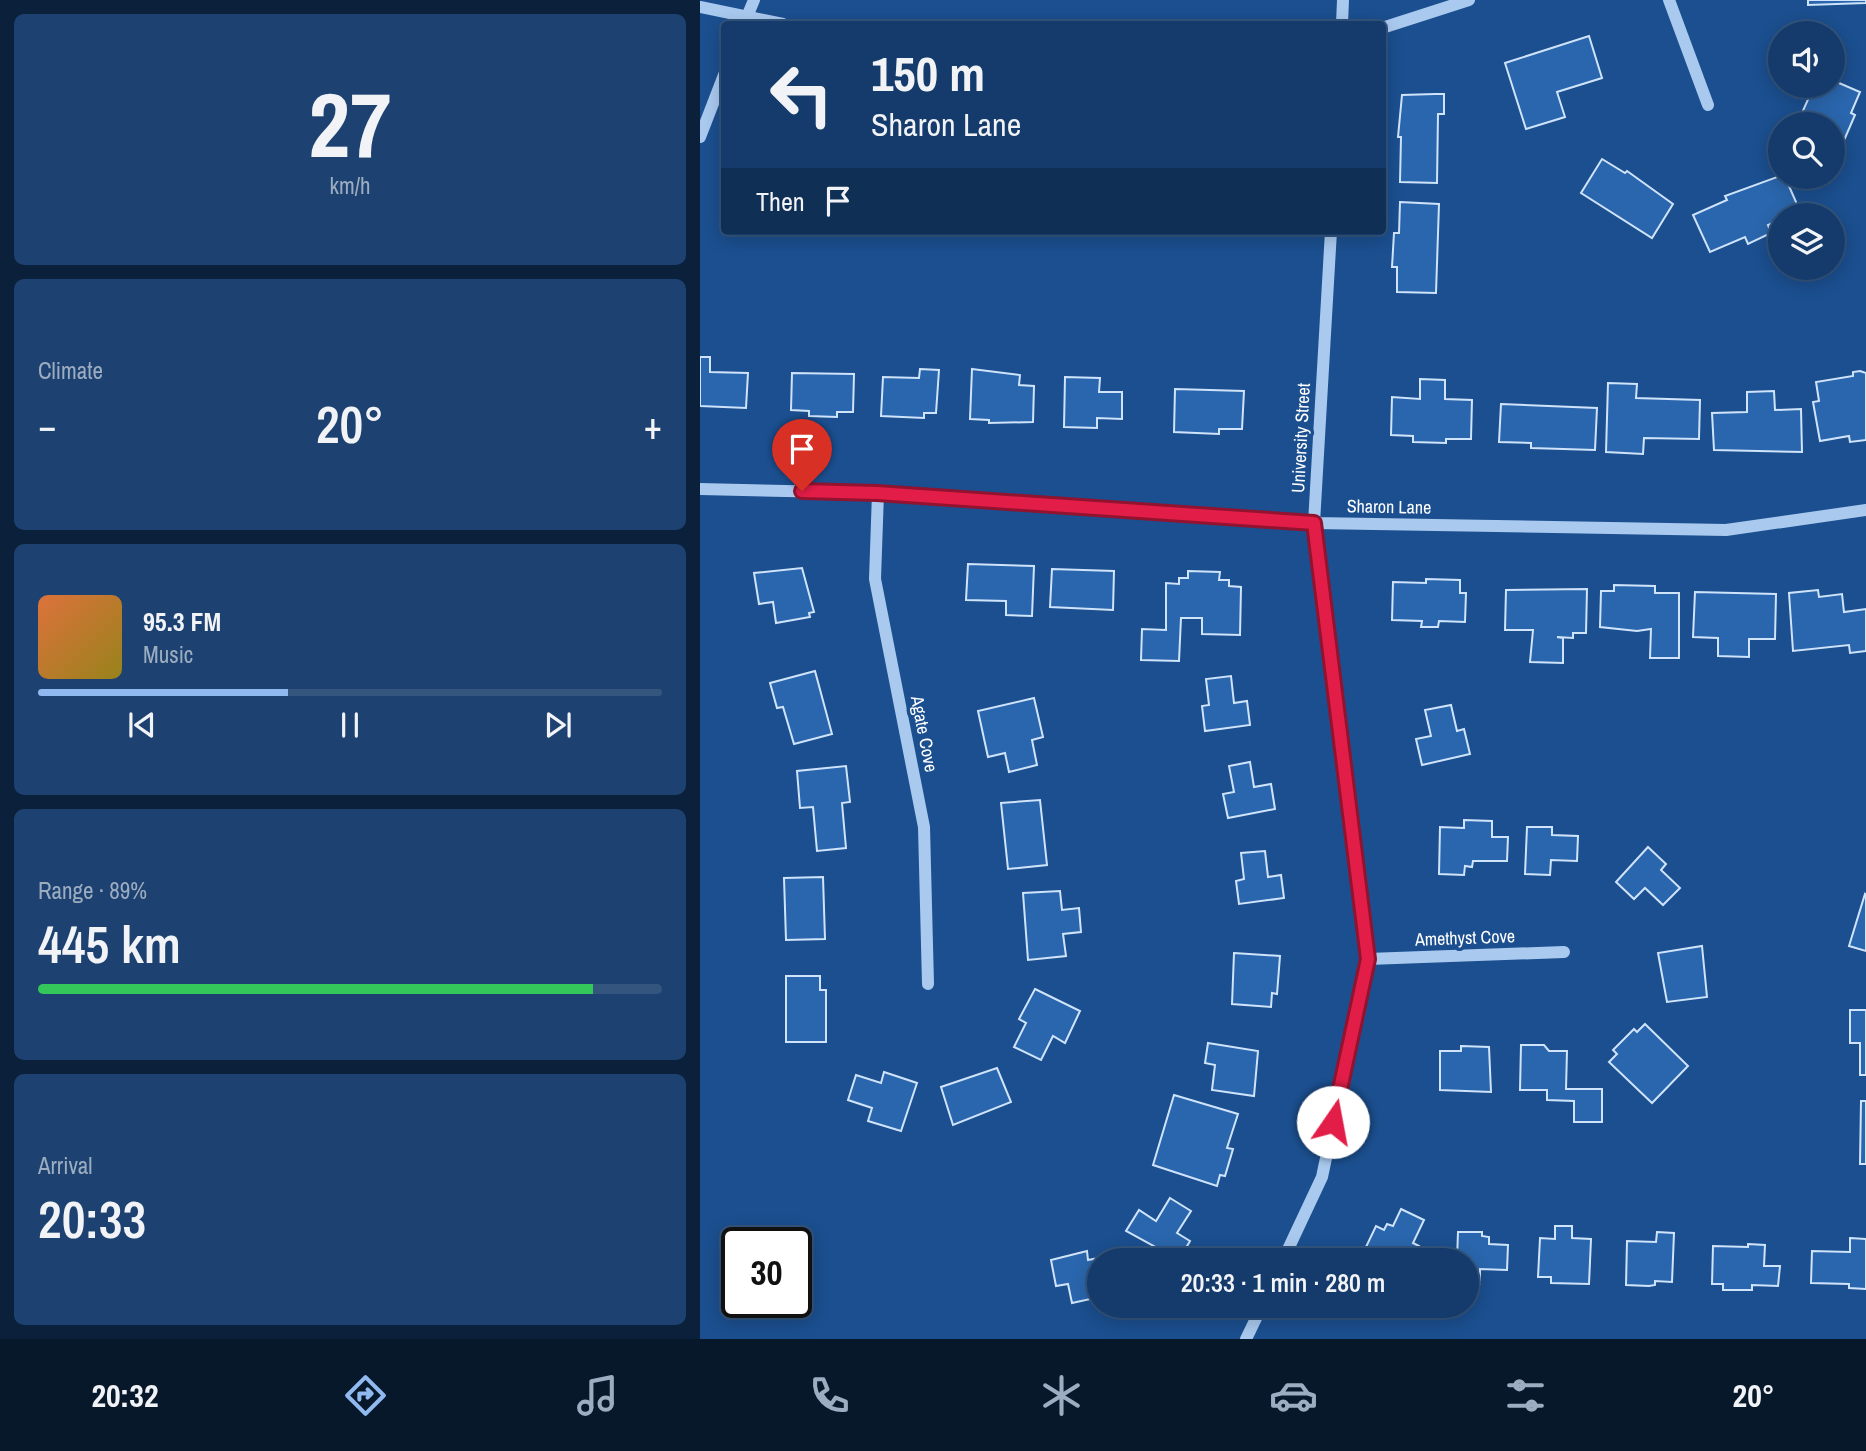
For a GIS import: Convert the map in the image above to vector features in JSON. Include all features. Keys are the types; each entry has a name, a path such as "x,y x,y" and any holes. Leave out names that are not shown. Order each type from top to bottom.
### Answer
{"street":[{"path":"700,7 746,20 754,0"},
{"path":"1342,21 1343,0"},
{"path":"1386,27 1469,0"},
{"path":"1669,0 1708,105"},
{"path":"700,137 721,83"},
{"name":"University Street","path":"1289,1248 1322,1177 1368,959 1314,523 1331,235"},
{"name":"Sharon Lane","path":"700,488 877,493 1314,523 1726,530 1866,510"},
{"name":"Agate Cove","path":"877,493 875,579 924,827 928,984"},
{"name":"Amethyst Cove","path":"1368,959 1564,953"},
{"path":"1246,1339 1256,1318"}],"building":[{"path":"1808,0 1866,0 1866,3 1808,5"},
{"path":"1589,36 1602,78 1557,92 1565,117 1526,129 1505,63"},
{"path":"1845,86 1860,92 1851,113 1855,115 1845,138 1845,112 1802,112 1809,98 1845,98"},
{"path":"1444,94 1444,114 1438,114 1437,183 1400,182 1401,137 1398,137 1402,95"},
{"path":"1602,159 1625,173 1627,171 1673,204 1652,238 1581,193"},
{"path":"1768,180 1768,189 1790,189 1796,203 1768,203 1768,234 1748,244 1745,237 1710,252 1693,215 1727,200 1725,196"},
{"path":"1400,202 1439,204 1436,293 1397,292 1397,267 1392,267 1394,233 1399,233"},
{"path":"700,357 710,357 710,372 748,373 746,408 700,406"},
{"path":"920,369 939,370 936,413 924,413 924,418 881,416 883,377 919,378"},
{"path":"972,369 1020,375 1019,385 1034,386 1033,422 989,423 989,420 970,419"},
{"path":"1853,372 1866,373 1866,440 1850,442 1849,436 1820,441 1813,402 1819,401 1816,382 1853,376"},
{"path":"792,373 854,374 853,412 837,412 837,417 809,416 809,411 791,410"},
{"path":"1065,377 1100,378 1099,392 1122,392 1122,419 1097,418 1097,428 1064,427"},
{"path":"1420,379 1445,380 1445,399 1472,400 1471,439 1446,439 1446,443 1413,442 1413,436 1391,435 1392,397 1420,399"},
{"path":"1608,383 1637,384 1636,398 1700,400 1699,439 1644,438 1643,454 1606,452"},
{"path":"1175,389 1244,391 1242,429 1219,429 1219,434 1174,432"},
{"path":"1774,391 1775,410 1801,409 1802,452 1714,450 1712,413 1747,412 1747,392"},
{"path":"1501,404 1597,408 1595,450 1531,448 1531,443 1499,442"},
{"path":"968,564 1034,566 1032,616 1006,615 1006,601 966,600"},
{"path":"802,568 814,612 809,613 810,617 776,623 773,602 759,604 754,573"},
{"path":"1052,569 1114,571 1113,610 1050,607"},
{"path":"1188,571 1220,572 1219,580 1229,580 1229,586 1241,587 1240,635 1202,634 1202,618 1181,618 1179,661 1141,660 1142,629 1166,630 1166,583 1179,584 1179,578 1188,578"},
{"path":"1426,579 1460,580 1460,593 1466,593 1465,622 1439,621 1438,627 1421,627 1422,621 1392,620 1393,582 1426,583"},
{"path":"1614,585 1655,586 1655,593 1679,593 1679,658 1650,658 1651,629 1637,631 1600,627 1601,591 1614,591"},
{"path":"1587,589 1586,633 1573,633 1573,638 1557,637 1563,638 1563,663 1530,662 1533,630 1505,630 1506,590"},
{"path":"1818,590 1819,597 1842,594 1844,612 1866,609 1866,651 1850,653 1849,645 1793,651 1789,593"},
{"path":"1695,592 1776,594 1775,639 1749,639 1749,657 1718,656 1718,638 1693,637"},
{"path":"815,671 832,734 794,744 783,707 777,708 770,683"},
{"path":"1231,676 1234,703 1247,701 1250,725 1205,731 1202,706 1209,705 1206,679"},
{"path":"1034,698 1043,737 1032,740 1037,765 1009,772 1005,753 988,757 978,711"},
{"path":"1451,705 1457,731 1464,729 1470,754 1422,765 1416,739 1431,736 1425,710"},
{"path":"1250,762 1254,787 1271,784 1275,809 1228,818 1223,794 1234,792 1229,766"},
{"path":"846,766 850,802 842,803 846,848 817,851 813,807 800,808 797,771"},
{"path":"1040,800 1047,865 1008,869 1001,803"},
{"path":"1464,820 1492,821 1492,837 1508,837 1507,861 1473,861 1472,867 1465,866 1464,875 1439,874 1440,827 1464,828"},
{"path":"1527,827 1552,827 1552,835 1578,836 1577,861 1551,860 1550,875 1525,874"},
{"path":"1648,847 1666,864 1661,870 1680,888 1663,905 1645,888 1634,899 1616,882"},
{"path":"1265,851 1268,877 1281,875 1284,898 1239,904 1236,881 1244,879 1241,853"},
{"path":"823,877 825,939 786,940 784,878"},
{"path":"1060,891 1062,910 1079,908 1081,932 1063,934 1066,956 1028,960 1023,893"},
{"path":"1866,895 1866,951 1849,946"},
{"path":"1702,946 1707,997 1667,1002 1658,953"},
{"path":"1234,953 1280,956 1277,994 1272,993 1271,1007 1232,1004"},
{"path":"786,976 820,976 820,990 826,990 826,1042 786,1042"},
{"path":"1035,989 1080,1011 1065,1043 1053,1036 1041,1060 1014,1047 1026,1023 1019,1019"},
{"path":"1850,1010 1866,1010 1866,1075 1860,1075 1860,1043 1850,1043"},
{"path":"1645,1024 1688,1066 1652,1103 1609,1062 1617,1054 1613,1050 1634,1029 1637,1032"},
{"path":"1208,1043 1258,1051 1254,1096 1212,1090 1215,1065 1205,1063"},
{"path":"1521,1045 1544,1045 1549,1051 1567,1051 1566,1089 1602,1089 1602,1122 1574,1122 1574,1101 1547,1100 1547,1090 1520,1090"},
{"path":"1461,1046 1489,1047 1491,1092 1440,1090 1440,1051 1461,1051"},
{"path":"997,1068 1011,1102 953,1125 941,1087"},
{"path":"884,1072 917,1083 901,1131 868,1121 872,1108 848,1100 856,1075 881,1083"},
{"path":"1174,1095 1238,1114 1227,1148 1233,1149 1225,1176 1220,1175 1217,1186 1153,1165"},
{"path":"1861,1101 1866,1101 1866,1164 1860,1164"},
{"path":"1170,1198 1191,1211 1177,1233 1190,1241 1186,1248 1157,1248 1126,1231 1139,1210 1156,1221"},
{"path":"1401,1209 1424,1220 1413,1243 1419,1246 1418,1248 1365,1248 1376,1226 1384,1230 1387,1224 1393,1226"},
{"path":"1555,1226 1572,1226 1572,1238 1591,1239 1589,1284 1551,1283 1551,1277 1538,1277 1540,1238 1555,1239"},
{"path":"1458,1232 1482,1232 1482,1236 1489,1237 1489,1244 1508,1245 1507,1270 1480,1269 1479,1284 1479,1248 1457,1248"},
{"path":"1657,1232 1674,1233 1672,1282 1655,1281 1655,1285 1649,1286 1626,1285 1627,1241 1656,1242"},
{"path":"1850,1238 1866,1239 1866,1289 1849,1288 1849,1284 1811,1283 1812,1251 1850,1252"},
{"path":"1748,1244 1765,1245 1764,1266 1780,1266 1778,1286 1752,1285 1752,1290 1723,1290 1723,1284 1712,1284 1713,1246 1748,1247"},
{"path":"1087,1251 1087,1300 1072,1303 1068,1284 1056,1286 1051,1260"}],"route":[{"path":"802,491 877,493 1314,523 1368,959 1333,1122"}]}
